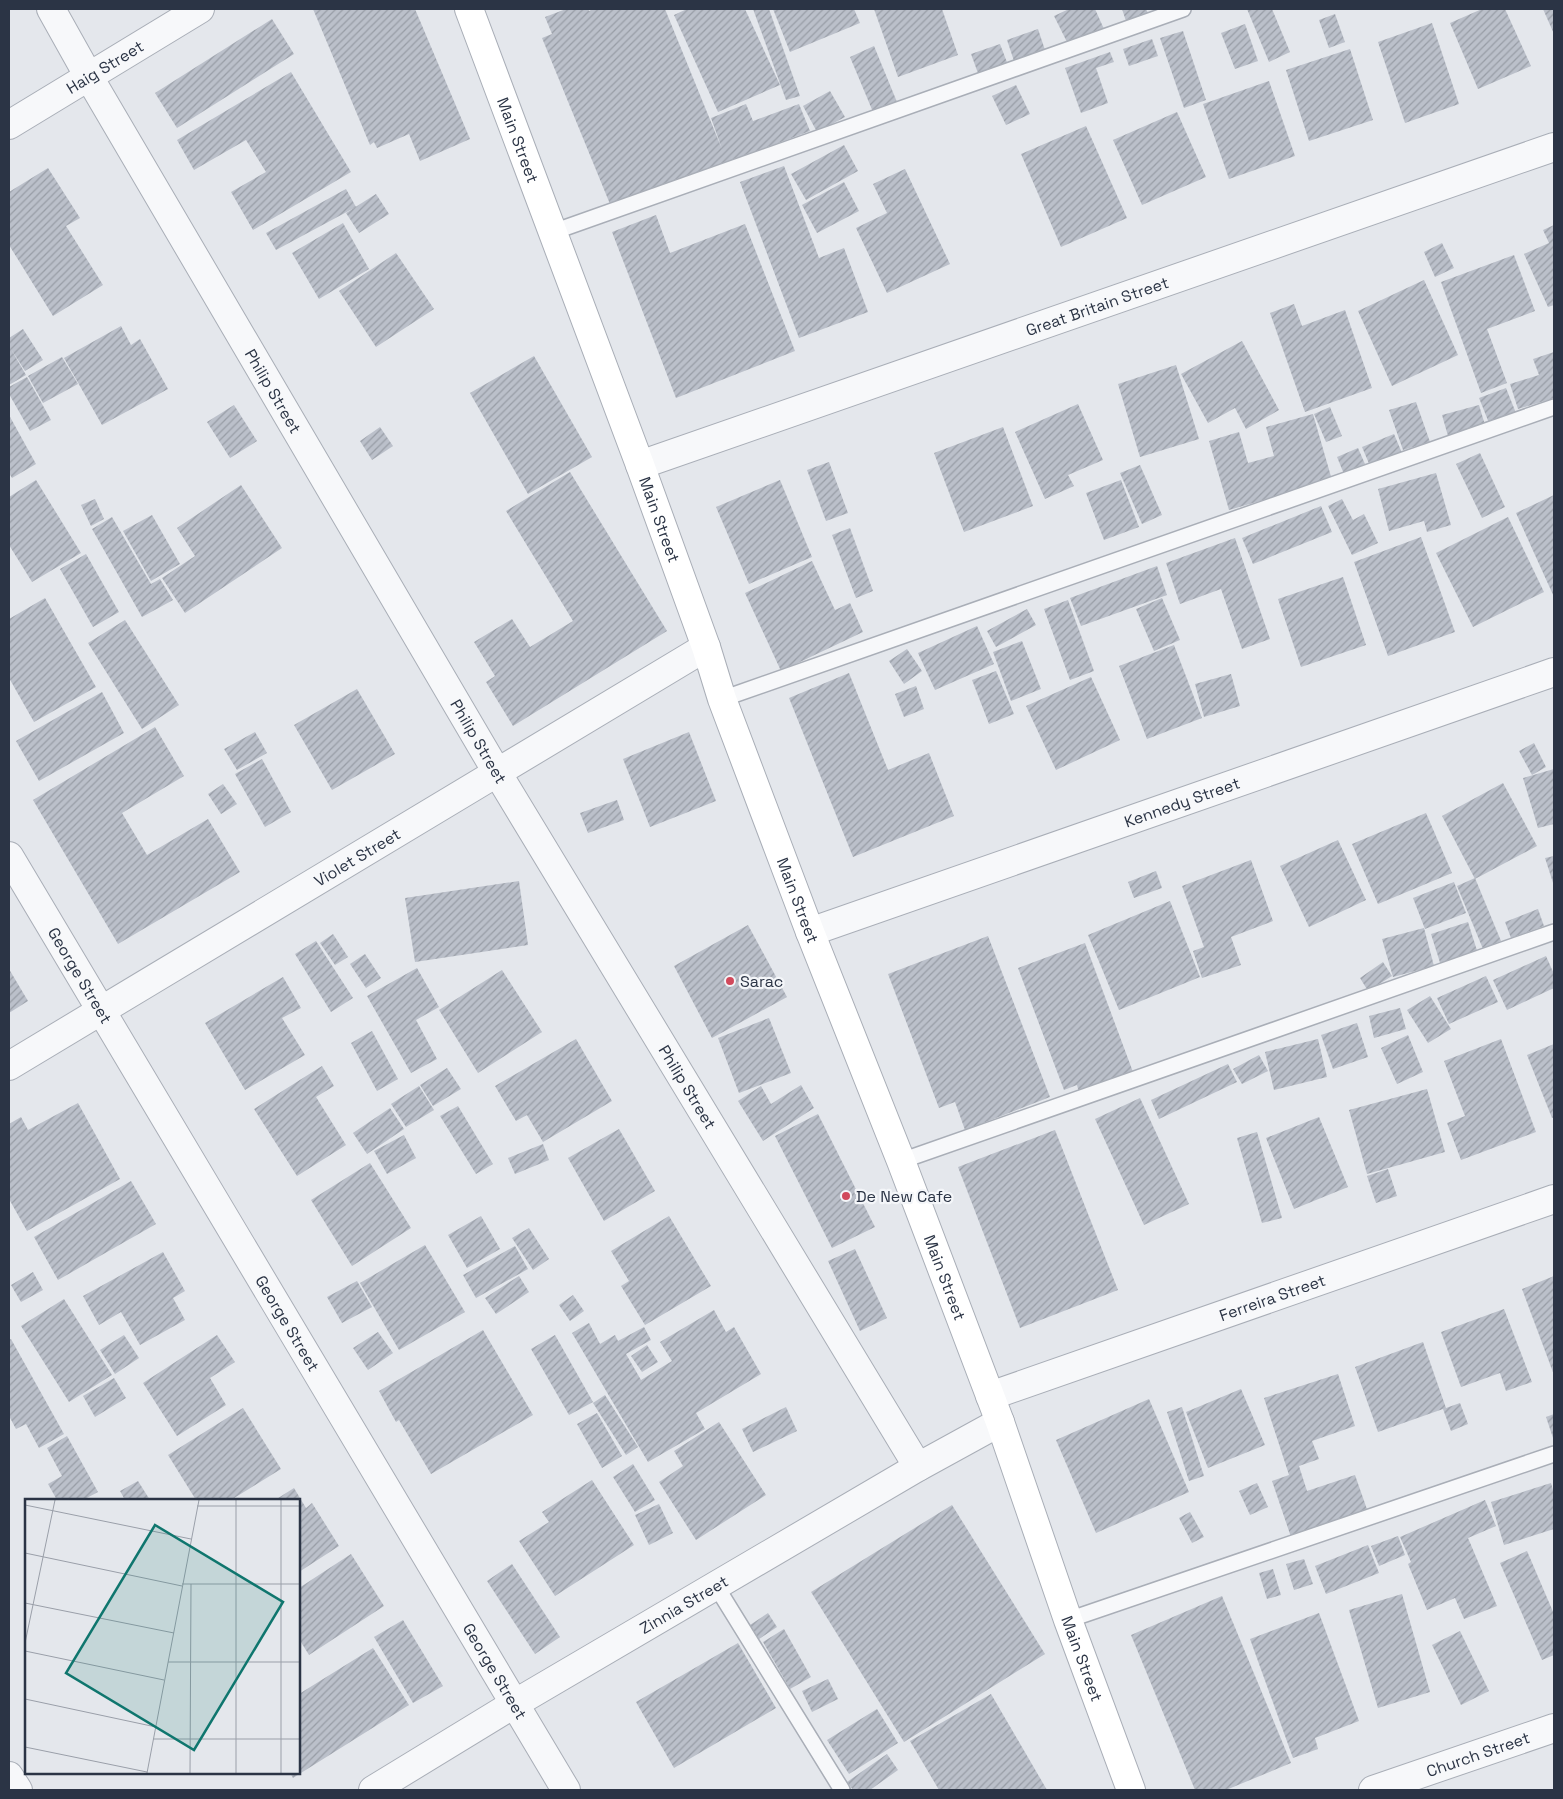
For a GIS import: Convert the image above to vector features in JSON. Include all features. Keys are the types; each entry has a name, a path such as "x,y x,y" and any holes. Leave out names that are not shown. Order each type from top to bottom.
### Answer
{"main road":[{"name":"Main Street","path":"469,9 640,465 706,647 722,699 1000,1422 1068,1620 1131,1790"}],"street":[{"name":"Philip Street","path":"51,9 498,774 918,1467"},
{"name":"Haig Street","path":"9,125 200,9"},
{"name":"Great Britain Street","path":"640,465 1554,147"},
{"name":"Violet Street","path":"9,1066 296,892 498,774 706,647"},
{"name":"Kennedy Street","path":"810,932 1554,672"},
{"name":"George Street","path":"9,856 566,1790"},
{"name":"Ferreira Street","path":"990,1396 1554,1199"},
{"name":"Zinnia Street","path":"373,1790 514,1704 918,1467 1000,1422"},
{"name":"Church Street","path":"1373,1790 1554,1728"},
{"path":"9,1776 18,1790"}],"lane":[{"path":"554,232 1183,9"},
{"path":"722,699 1554,407"},
{"path":"901,1162 1554,932"},
{"path":"1068,1620 1554,1454"},
{"path":"716,1586 842,1790"}],"building":[{"path":"313,9 415,9 470,139 420,161 409,134 377,148 374,142 370,145"},
{"path":"566,9 588,9 589,11 594,9 665,9 722,149 711,118 746,104 753,121 799,104 810,131 612,209 542,38 552,34 545,17"},
{"path":"687,9 745,9 780,85 718,112 674,15"},
{"path":"753,9 769,9 800,96 786,100"},
{"path":"773,9 854,9 860,23 790,52"},
{"path":"874,9 942,9 958,55 898,77"},
{"path":"1069,9 1095,9 1104,29 1069,46 1054,16"},
{"path":"1122,9 1146,9 1148,13 1126,21"},
{"path":"1247,9 1272,9 1290,52 1269,62"},
{"path":"1482,9 1505,9 1531,66 1478,89 1450,23"},
{"path":"1543,9 1554,9 1554,34"},
{"path":"1335,14 1345,42 1329,48 1319,20"},
{"path":"272,19 294,54 177,128 155,93"},
{"path":"1432,23 1459,104 1405,123 1378,42"},
{"path":"1245,24 1258,61 1235,69 1221,33"},
{"path":"1038,29 1046,53 1015,64 1007,40"},
{"path":"1183,31 1206,100 1184,108 1160,38"},
{"path":"1152,39 1158,56 1129,66 1123,49"},
{"path":"1000,44 1008,65 979,76 971,54"},
{"path":"874,46 897,102 873,112 850,57"},
{"path":"1350,49 1373,120 1309,141 1286,70"},
{"path":"1110,52 1114,62 1096,68 1108,103 1081,113 1065,68"},
{"path":"291,72 351,172 253,230 231,192 266,172 246,140 194,170 177,140"},
{"path":"1269,81 1295,156 1229,179 1203,104"},
{"path":"1016,85 1030,114 1006,125 992,96"},
{"path":"830,91 845,117 817,132 803,106"},
{"path":"1177,112 1206,177 1142,205 1113,140"},
{"path":"1086,126 1127,218 1061,247 1021,154"},
{"path":"844,145 858,171 806,200 791,174"},
{"path":"784,166 819,258 844,248 868,312 799,338 740,182"},
{"path":"48,168 80,218 66,226 103,285 53,316 9,245 9,192"},
{"path":"905,169 950,264 887,293 856,228 887,213 873,184"},
{"path":"844,182 859,211 817,233 802,205"},
{"path":"346,189 356,207 276,250 266,233"},
{"path":"376,194 389,214 359,233 346,213"},
{"path":"656,215 670,253 745,224 795,351 676,398 612,232"},
{"path":"343,223 369,269 319,299 292,253"},
{"path":"1554,225 1554,305 1548,307 1524,254 1549,243 1543,230"},
{"path":"1442,243 1454,268 1435,277 1424,252"},
{"path":"396,253 434,309 376,347 339,291"},
{"path":"1514,255 1535,311 1487,329 1507,383 1481,393 1441,282"},
{"path":"1424,280 1458,355 1392,386 1358,311"},
{"path":"1294,304 1302,326 1345,310 1372,388 1305,412 1270,313"},
{"path":"121,326 131,345 140,339 168,389 102,425 64,358"},
{"path":"23,329 43,360 25,371 11,349 26,375 9,385 9,338"},
{"path":"1242,341 1279,410 1246,429 1235,408 1208,423 1181,374"},
{"path":"1554,352 1554,398 1518,409 1510,384 1539,375 1533,359"},
{"path":"534,356 592,457 528,494 470,393"},
{"path":"62,357 78,384 43,403 28,376"},
{"path":"1176,365 1199,439 1140,457 1118,384"},
{"path":"27,377 51,420 30,431 9,394 9,387"},
{"path":"1506,388 1516,413 1489,423 1479,398"},
{"path":"1416,402 1430,442 1403,450 1389,410"},
{"path":"1078,404 1103,460 1068,475 1074,486 1045,499 1015,432"},
{"path":"234,405 257,441 230,458 207,422"},
{"path":"1479,405 1485,425 1448,436 1442,415"},
{"path":"1330,407 1342,436 1326,442 1314,414"},
{"path":"1313,414 1332,480 1229,510 1209,441 1239,432 1248,463 1274,456 1266,427"},
{"path":"9,415 36,464 12,478 9,473"},
{"path":"380,427 393,446 372,460 360,441"},
{"path":"1003,427 1033,506 964,532 934,453"},
{"path":"1394,434 1402,453 1370,466 1362,447"},
{"path":"1358,448 1365,464 1344,474 1337,457"},
{"path":"1480,453 1505,507 1482,518 1456,464"},
{"path":"829,462 848,513 826,521 807,470"},
{"path":"1140,465 1162,515 1142,524 1120,473"},
{"path":"570,472 667,631 513,726 486,682 495,676 474,642 512,619 530,647 573,621 506,511"},
{"path":"1436,473 1451,525 1427,532 1424,521 1389,531 1378,489"},
{"path":"36,480 81,553 32,582 9,545 9,497"},
{"path":"780,480 812,557 749,584 716,507"},
{"path":"1121,480 1139,527 1104,540 1086,493"},
{"path":"241,485 282,548 185,613 162,578 195,556 177,528"},
{"path":"1554,495 1554,597 1516,513"},
{"path":"95,499 104,519 91,526 81,505"},
{"path":"1342,499 1353,520 1364,514 1378,543 1352,555 1328,506"},
{"path":"1321,506 1332,532 1253,564 1242,538"},
{"path":"152,515 180,564 151,581 123,531"},
{"path":"112,517 151,584 160,579 173,600 142,617 92,529"},
{"path":"1508,517 1544,592 1473,627 1436,553"},
{"path":"850,528 873,591 856,598 832,535"},
{"path":"1421,537 1455,632 1388,656 1354,562"},
{"path":"1235,538 1270,639 1242,649 1221,589 1180,604 1166,563"},
{"path":"86,554 119,612 93,627 60,569"},
{"path":"812,561 835,610 850,603 863,632 781,671 745,593"},
{"path":"1157,566 1167,595 1081,626 1070,598"},
{"path":"1343,577 1366,645 1301,667 1278,599"},
{"path":"45,598 96,687 34,722 9,678 9,619"},
{"path":"1162,598 1180,640 1154,651 1136,609"},
{"path":"1068,600 1094,671 1070,680 1044,609"},
{"path":"1027,609 1036,625 996,647 987,631"},
{"path":"125,620 179,705 142,729 88,643"},
{"path":"977,626 994,664 935,690 918,653"},
{"path":"1022,641 1041,689 1011,701 993,652"},
{"path":"1174,645 1202,718 1147,739 1119,666"},
{"path":"907,649 922,671 904,684 889,661"},
{"path":"996,671 1014,714 989,724 972,680"},
{"path":"849,673 888,770 929,753 954,816 853,857 789,698"},
{"path":"1231,674 1240,706 1204,717 1195,684"},
{"path":"1091,677 1120,740 1056,770 1026,706"},
{"path":"916,686 924,709 904,717 895,694"},
{"path":"357,689 395,754 332,790 294,725"},
{"path":"102,692 124,733 39,781 16,741"},
{"path":"155,727 184,776 122,813 147,855 208,819 240,872 118,944 33,800"},
{"path":"255,732 267,753 237,770 224,749"},
{"path":"689,732 716,801 650,827 623,759"},
{"path":"1534,743 1546,767 1532,775 1519,751"},
{"path":"262,759 291,812 265,827 235,774"},
{"path":"1554,769 1554,824 1538,828 1523,778"},
{"path":"1503,783 1537,846 1475,879 1442,816"},
{"path":"223,784 237,804 221,814 208,794"},
{"path":"617,800 624,820 588,833 580,813"},
{"path":"1426,813 1452,873 1378,904 1352,844"},
{"path":"1338,840 1366,900 1309,927 1280,866"},
{"path":"1554,856 1554,886 1545,858"},
{"path":"1251,860 1273,921 1231,937 1241,965 1202,978 1193,951 1204,947 1182,886"},
{"path":"1156,871 1162,888 1134,898 1128,882"},
{"path":"1475,878 1501,941 1483,949 1457,886"},
{"path":"519,881 528,945 415,962 405,898"},
{"path":"1454,882 1466,913 1425,929 1413,898"},
{"path":"1170,901 1200,977 1119,1010 1088,935"},
{"path":"1538,909 1544,926 1511,938 1505,922"},
{"path":"1468,922 1479,957 1442,969 1431,934"},
{"name":"Sarac","path":"748,925 787,997 712,1038 674,966"},
{"path":"1424,928 1434,966 1393,977 1382,939"},
{"path":"333,934 348,957 335,965 320,943"},
{"path":"988,936 1050,1097 965,1130 955,1102 939,1108 888,974"},
{"path":"316,941 353,998 331,1012 295,954"},
{"path":"1085,943 1133,1072 1079,1093 1077,1085 1064,1090 1018,968"},
{"path":"365,954 381,978 366,988 350,964"},
{"path":"1546,956 1554,974 1554,988 1507,1010 1493,980"},
{"path":"1383,962 1392,976 1368,991 1360,978"},
{"path":"417,968 439,1007 416,1020 437,1059 411,1073 367,996"},
{"path":"9,969 28,1001 9,1013"},
{"path":"502,970 542,1032 478,1073 439,1010"},
{"path":"1486,976 1498,1002 1449,1024 1437,998"},
{"path":"283,977 301,1008 282,1018 305,1055 245,1090 205,1023"},
{"path":"1430,996 1451,1029 1428,1043 1407,1010"},
{"path":"1400,1008 1406,1029 1374,1038 1369,1016"},
{"path":"769,1018 791,1073 739,1093 718,1038"},
{"path":"1357,1023 1368,1057 1333,1069 1321,1035"},
{"path":"372,1031 398,1079 377,1091 351,1043"},
{"path":"1408,1035 1423,1072 1397,1084 1381,1048"},
{"path":"576,1039 612,1101 543,1142 527,1115 516,1121 495,1086"},
{"path":"1318,1039 1327,1077 1274,1090 1265,1052"},
{"path":"1501,1039 1536,1132 1461,1160 1447,1123 1465,1116 1444,1061"},
{"path":"1554,1044 1554,1117 1552,1118 1527,1055"},
{"path":"1259,1055 1268,1071 1242,1084 1233,1069"},
{"path":"1228,1064 1237,1082 1159,1119 1151,1100"},
{"path":"322,1066 334,1086 316,1097 346,1145 297,1176 254,1109"},
{"path":"447,1068 461,1089 433,1106 420,1085"},
{"path":"801,1085 814,1108 763,1141 738,1101 761,1086 771,1104"},
{"path":"419,1086 434,1110 406,1127 391,1104"},
{"path":"1427,1089 1445,1152 1367,1174 1349,1110"},
{"path":"1140,1098 1189,1204 1144,1225 1095,1119"},
{"path":"78,1103 120,1179 27,1231 9,1199 9,1124 21,1117 28,1130"},
{"path":"458,1106 493,1164 476,1174 440,1116"},
{"path":"390,1108 404,1129 367,1154 353,1133"},
{"path":"818,1114 875,1227 832,1248 775,1136"},
{"path":"1319,1117 1348,1187 1294,1209 1266,1138"},
{"path":"619,1129 655,1191 604,1221 568,1158"},
{"path":"1055,1130 1118,1290 1020,1328 958,1167"},
{"path":"1257,1132 1282,1218 1262,1223 1237,1138"},
{"path":"404,1135 416,1158 387,1174 374,1151"},
{"path":"543,1144 549,1160 515,1174 508,1158"},
{"path":"370,1163 411,1228 352,1266 311,1200"},
{"path":"1388,1169 1397,1196 1376,1203 1367,1176"},
{"path":"131,1181 156,1224 58,1280 34,1237"},
{"path":"481,1216 500,1249 467,1268 448,1235"},
{"path":"669,1216 711,1286 645,1325 621,1286 629,1281 611,1251"},
{"path":"529,1228 549,1259 533,1270 512,1238"},
{"path":"425,1245 465,1312 399,1350 360,1283"},
{"path":"515,1246 528,1269 476,1298 463,1275"},
{"path":"855,1249 887,1318 860,1331 828,1261"},
{"path":"163,1252 185,1291 173,1298 185,1320 140,1345 121,1312 99,1325 83,1296"},
{"path":"33,1272 43,1290 21,1302 11,1285"},
{"path":"519,1276 529,1292 496,1314 485,1298"},
{"path":"1554,1276 1554,1375 1522,1289"},
{"path":"357,1281 372,1307 342,1323 327,1297"},
{"path":"573,1295 584,1311 570,1321 559,1305"},
{"path":"64,1299 112,1375 69,1402 21,1326"},
{"path":"1504,1309 1532,1382 1506,1391 1500,1373 1461,1387 1441,1332"},
{"path":"714,1310 726,1332 734,1327 761,1374 696,1413 705,1429 648,1462 572,1333 589,1323 600,1344 615,1335 618,1341 644,1327 651,1340 626,1354 641,1380 672,1361 660,1342"},
{"path":"483,1330 533,1415 431,1474 399,1420 396,1422 379,1391"},
{"path":"378,1332 393,1353 368,1370 353,1348"},
{"path":"124,1335 139,1358 115,1374 100,1350"},
{"path":"217,1335 235,1362 210,1378 226,1405 177,1436 143,1383"},
{"path":"555,1335 593,1402 569,1415 531,1349"},
{"path":"11,1339 64,1434 39,1448 26,1424 16,1429 9,1416 9,1340"},
{"path":"1423,1342 1446,1408 1460,1403 1468,1424 1451,1431 1443,1409 1378,1432 1355,1367"},
{"path":"647,1345 658,1362 642,1372 631,1356"},
{"path":"1338,1374 1355,1426 1312,1441 1319,1459 1299,1466 1307,1491 1355,1475 1369,1515 1292,1540 1272,1481 1289,1475 1264,1398"},
{"path":"114,1378 126,1398 95,1417 83,1396"},
{"path":"1241,1389 1265,1445 1208,1468 1186,1412"},
{"path":"605,1395 638,1447 626,1455 593,1403"},
{"path":"1149,1399 1189,1492 1096,1533 1056,1440"},
{"path":"786,1407 797,1431 753,1452 742,1429"},
{"path":"1182,1407 1204,1476 1189,1481 1167,1412"},
{"path":"243,1408 281,1469 233,1499 195,1499 168,1455"},
{"path":"597,1413 622,1456 602,1468 577,1424"},
{"path":"1554,1414 1554,1441 1546,1417"},
{"path":"719,1422 766,1495 696,1540 659,1482 683,1466 674,1451"},
{"path":"67,1436 98,1492 85,1499 56,1499 48,1484 62,1476 47,1448"},
{"path":"633,1464 655,1500 635,1512 613,1477"},
{"path":"592,1480 634,1545 555,1596 519,1541 549,1522 542,1512"},
{"path":"138,1481 149,1499 124,1499 120,1491"},
{"path":"1257,1483 1268,1507 1250,1515 1239,1491"},
{"path":"1551,1483 1554,1494 1554,1529 1504,1545 1491,1502"},
{"path":"294,1488 306,1508 312,1503 339,1546 300,1571 300,1499 277,1499"},
{"path":"1485,1500 1496,1526 1468,1538 1497,1606 1464,1619 1455,1598 1427,1610 1408,1564 1411,1562 1400,1537"},
{"path":"659,1504 673,1533 649,1545 635,1515"},
{"path":"952,1505 1045,1654 904,1742 811,1592"},
{"path":"1190,1512 1204,1537 1192,1543 1179,1518"},
{"path":"1398,1536 1405,1555 1379,1566 1371,1546"},
{"path":"1368,1545 1379,1573 1326,1594 1315,1566"},
{"path":"1527,1551 1554,1614 1554,1655 1542,1660 1500,1563"},
{"path":"351,1554 384,1606 309,1655 300,1641 300,1587"},
{"path":"1304,1559 1313,1584 1294,1590 1286,1564"},
{"path":"512,1564 560,1637 535,1654 487,1581"},
{"path":"1273,1569 1281,1595 1267,1599 1259,1573"},
{"path":"1402,1594 1430,1692 1378,1708 1349,1610"},
{"path":"1222,1596 1291,1763 1226,1790 1195,1790 1131,1635"},
{"path":"768,1613 777,1627 759,1639 750,1625"},
{"path":"1319,1613 1359,1721 1315,1738 1318,1749 1293,1758 1250,1639"},
{"path":"403,1620 443,1686 413,1703 374,1637"},
{"path":"784,1629 811,1677 790,1689 763,1642"},
{"path":"1460,1631 1489,1691 1461,1705 1432,1645"},
{"path":"738,1643 776,1708 674,1768 636,1702"},
{"path":"373,1648 409,1705 300,1774 300,1693"},
{"path":"828,1679 838,1699 812,1712 802,1691"},
{"path":"991,1694 1047,1790 939,1790 910,1741"},
{"path":"877,1709 898,1743 849,1774 827,1740"},
{"path":"887,1754 898,1770 870,1790 853,1790 847,1782"},
{"path":"291,1774 299,1774 293,1778"}],"place":[{"name":"Sarac","path":"730,981"},
{"name":"De New Cafe","path":"846,1196"}]}
